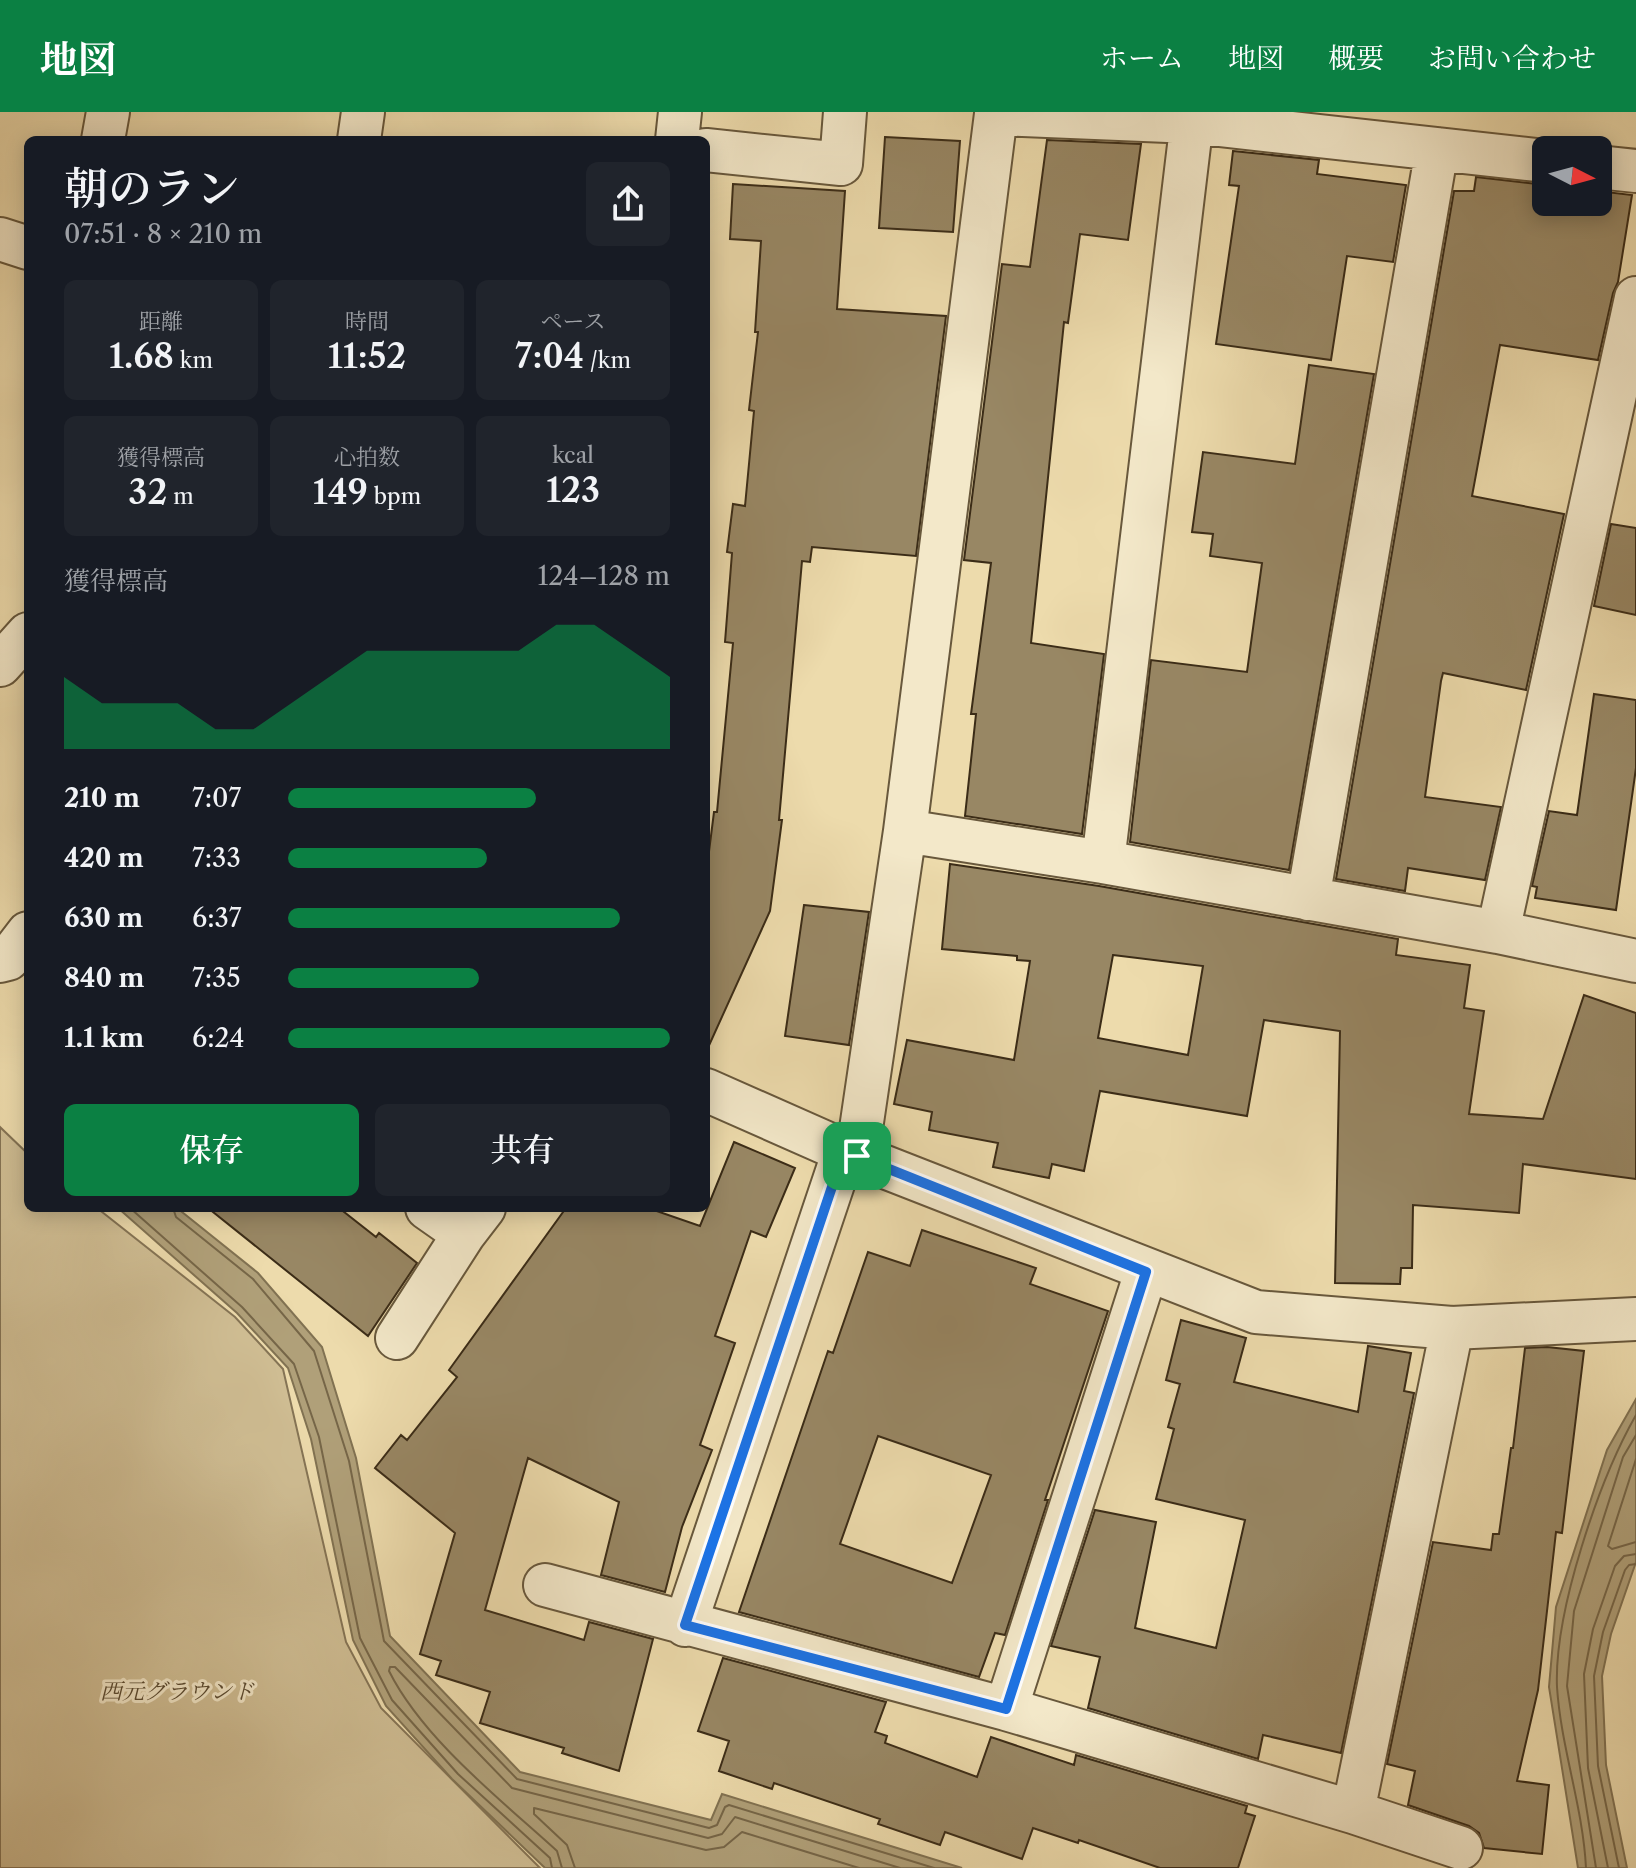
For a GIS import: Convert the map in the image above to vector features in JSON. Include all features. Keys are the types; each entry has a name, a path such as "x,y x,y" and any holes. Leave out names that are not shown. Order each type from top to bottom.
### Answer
{"street":[{"path":"104,136 108,112"},
{"path":"360,136 363,112"},
{"path":"677,136 680,112"},
{"path":"710,150 841,164 845,112"},
{"path":"685,1625 851,1154 905,831 996,114 1193,117 1532,159"},
{"path":"1103,862 1193,117"},
{"path":"1308,899 1437,149"},
{"path":"1612,168 1636,171"},
{"path":"0,239 24,247"},
{"path":"1498,932 1636,298"},
{"path":"0,618 24,630"},
{"path":"0,665 24,637"},
{"path":"905,831 1103,862 1498,932 1636,961"},
{"path":"0,961 8,959 24,938"},
{"path":"710,1092 851,1154 1146,1272 1256,1312 1452,1328 1636,1319"},
{"path":"397,1338 474,1221 441,1212"},
{"path":"1006,1709 1146,1272"},
{"path":"1353,1812 1452,1328"},
{"path":"545,1585 1006,1709 1353,1812 1461,1848"}],"green space":[{"name":"西元グラウンド","path":"0,1127 24,1150 24,1212 102,1212 235,1317 283,1369 346,1642 381,1708 540,1868 0,1868"}],"water":[{"path":"123,1212 182,1212 258,1273 322,1347 356,1458 390,1636 520,1772 711,1820 722,1794 962,1868 545,1868 452,1779 386,1706 353,1640 311,1439 288,1368 237,1313"},
{"path":"1636,1399 1636,1562 1611,1634 1602,1676 1606,1765 1627,1868 1578,1868 1549,1687 1556,1607 1607,1450"}],"building":[{"path":"885,137 960,141 953,232 879,228"},
{"path":"1047,140 1141,144 1128,240 1080,234 1068,323 1064,322 1031,643 1104,654 1082,834 965,816 976,714 971,714 991,563 964,560 1002,264 1030,267"},
{"path":"1233,151 1319,160 1317,174 1406,185 1393,262 1347,256 1331,360 1216,344 1239,186 1229,185"},
{"path":"1476,177 1532,183 1532,216 1612,216 1612,193 1632,195 1618,282 1598,360 1500,345 1472,496 1564,514 1526,690 1443,673 1441,681 1425,797 1501,807 1485,880 1408,868 1405,891 1336,879 1454,191 1474,191"},
{"path":"733,184 845,191 837,309 946,316 916,556 812,547 810,562 802,561 779,820 782,820 770,911 710,1043 710,844 714,812 717,812 733,643 725,642 732,553 727,552 733,504 745,506 754,411 749,410 758,332 755,332 761,241 730,239"},
{"path":"1309,365 1374,374 1289,870 1130,842 1151,660 1247,672 1262,563 1210,556 1213,534 1192,532 1203,452 1295,464"},
{"path":"1611,524 1636,528 1636,615 1594,606"},
{"path":"1594,694 1636,700 1636,768 1616,910 1535,898 1537,887 1532,886 1549,811 1577,815"},
{"path":"950,864 1099,886 1398,939 1396,955 1470,965 1464,1008 1484,1011 1469,1114 1543,1119 1584,995 1636,1013 1636,1179 1523,1164 1519,1213 1413,1205 1412,1268 1401,1268 1400,1284 1335,1283 1340,1031 1264,1020 1247,1116 1100,1091 1084,1171 1052,1164 1049,1178 993,1167 998,1143 929,1130 932,1112 894,1104 907,1040 1014,1060 1030,961 1017,960 1017,956 942,949","holes":["1113,955 1203,966 1188,1055 1098,1038"]},
{"path":"804,905 869,912 849,1045 785,1036"},
{"path":"734,1142 795,1168 766,1237 751,1231 715,1336 735,1343 700,1445 712,1450 682,1527 665,1592 601,1575 619,1502 528,1458 485,1610 584,1640 589,1622 653,1639 619,1771 562,1753 564,1748 480,1723 490,1692 436,1675 441,1661 420,1654 455,1533 375,1468 401,1435 407,1440 457,1377 449,1370 563,1212 660,1212 700,1226 706,1212 710,1212 710,1201"},
{"path":"213,1212 344,1212 376,1237 379,1233 417,1263 368,1336"},
{"path":"922,1230 1036,1268 1030,1284 1108,1311 1045,1500 1048,1500 1005,1635 995,1633 979,1677 739,1612 828,1351 833,1353 868,1252 910,1266","holes":["878,1436 991,1475 952,1583 840,1544"]},
{"path":"1181,1320 1246,1338 1234,1382 1358,1412 1368,1346 1411,1353 1404,1391 1414,1393 1341,1753 1263,1735 1258,1759 1088,1708 1100,1657 1051,1646 1095,1510 1156,1522 1135,1628 1216,1648 1245,1520 1156,1499 1174,1429 1168,1427 1180,1384 1166,1380"},
{"path":"1525,1348 1584,1351 1562,1533 1556,1532 1538,1690 1517,1781 1549,1785 1542,1854 1484,1848 1479,1833 1469,1826 1408,1805 1415,1771 1387,1764 1433,1542 1491,1550 1493,1534 1499,1534"},
{"path":"723,1658 886,1702 875,1732 887,1736 885,1743 977,1777 991,1737 1074,1765 1076,1755 1247,1806 1245,1813 1255,1816 1238,1868 1160,1868 1033,1828 1022,1859 945,1832 940,1845 878,1824 880,1819 774,1783 772,1789 719,1771 729,1741 698,1731"}],"route":[{"path":"844,1151 857,1156 1146,1272 1006,1709 685,1625 844,1151"}]}
